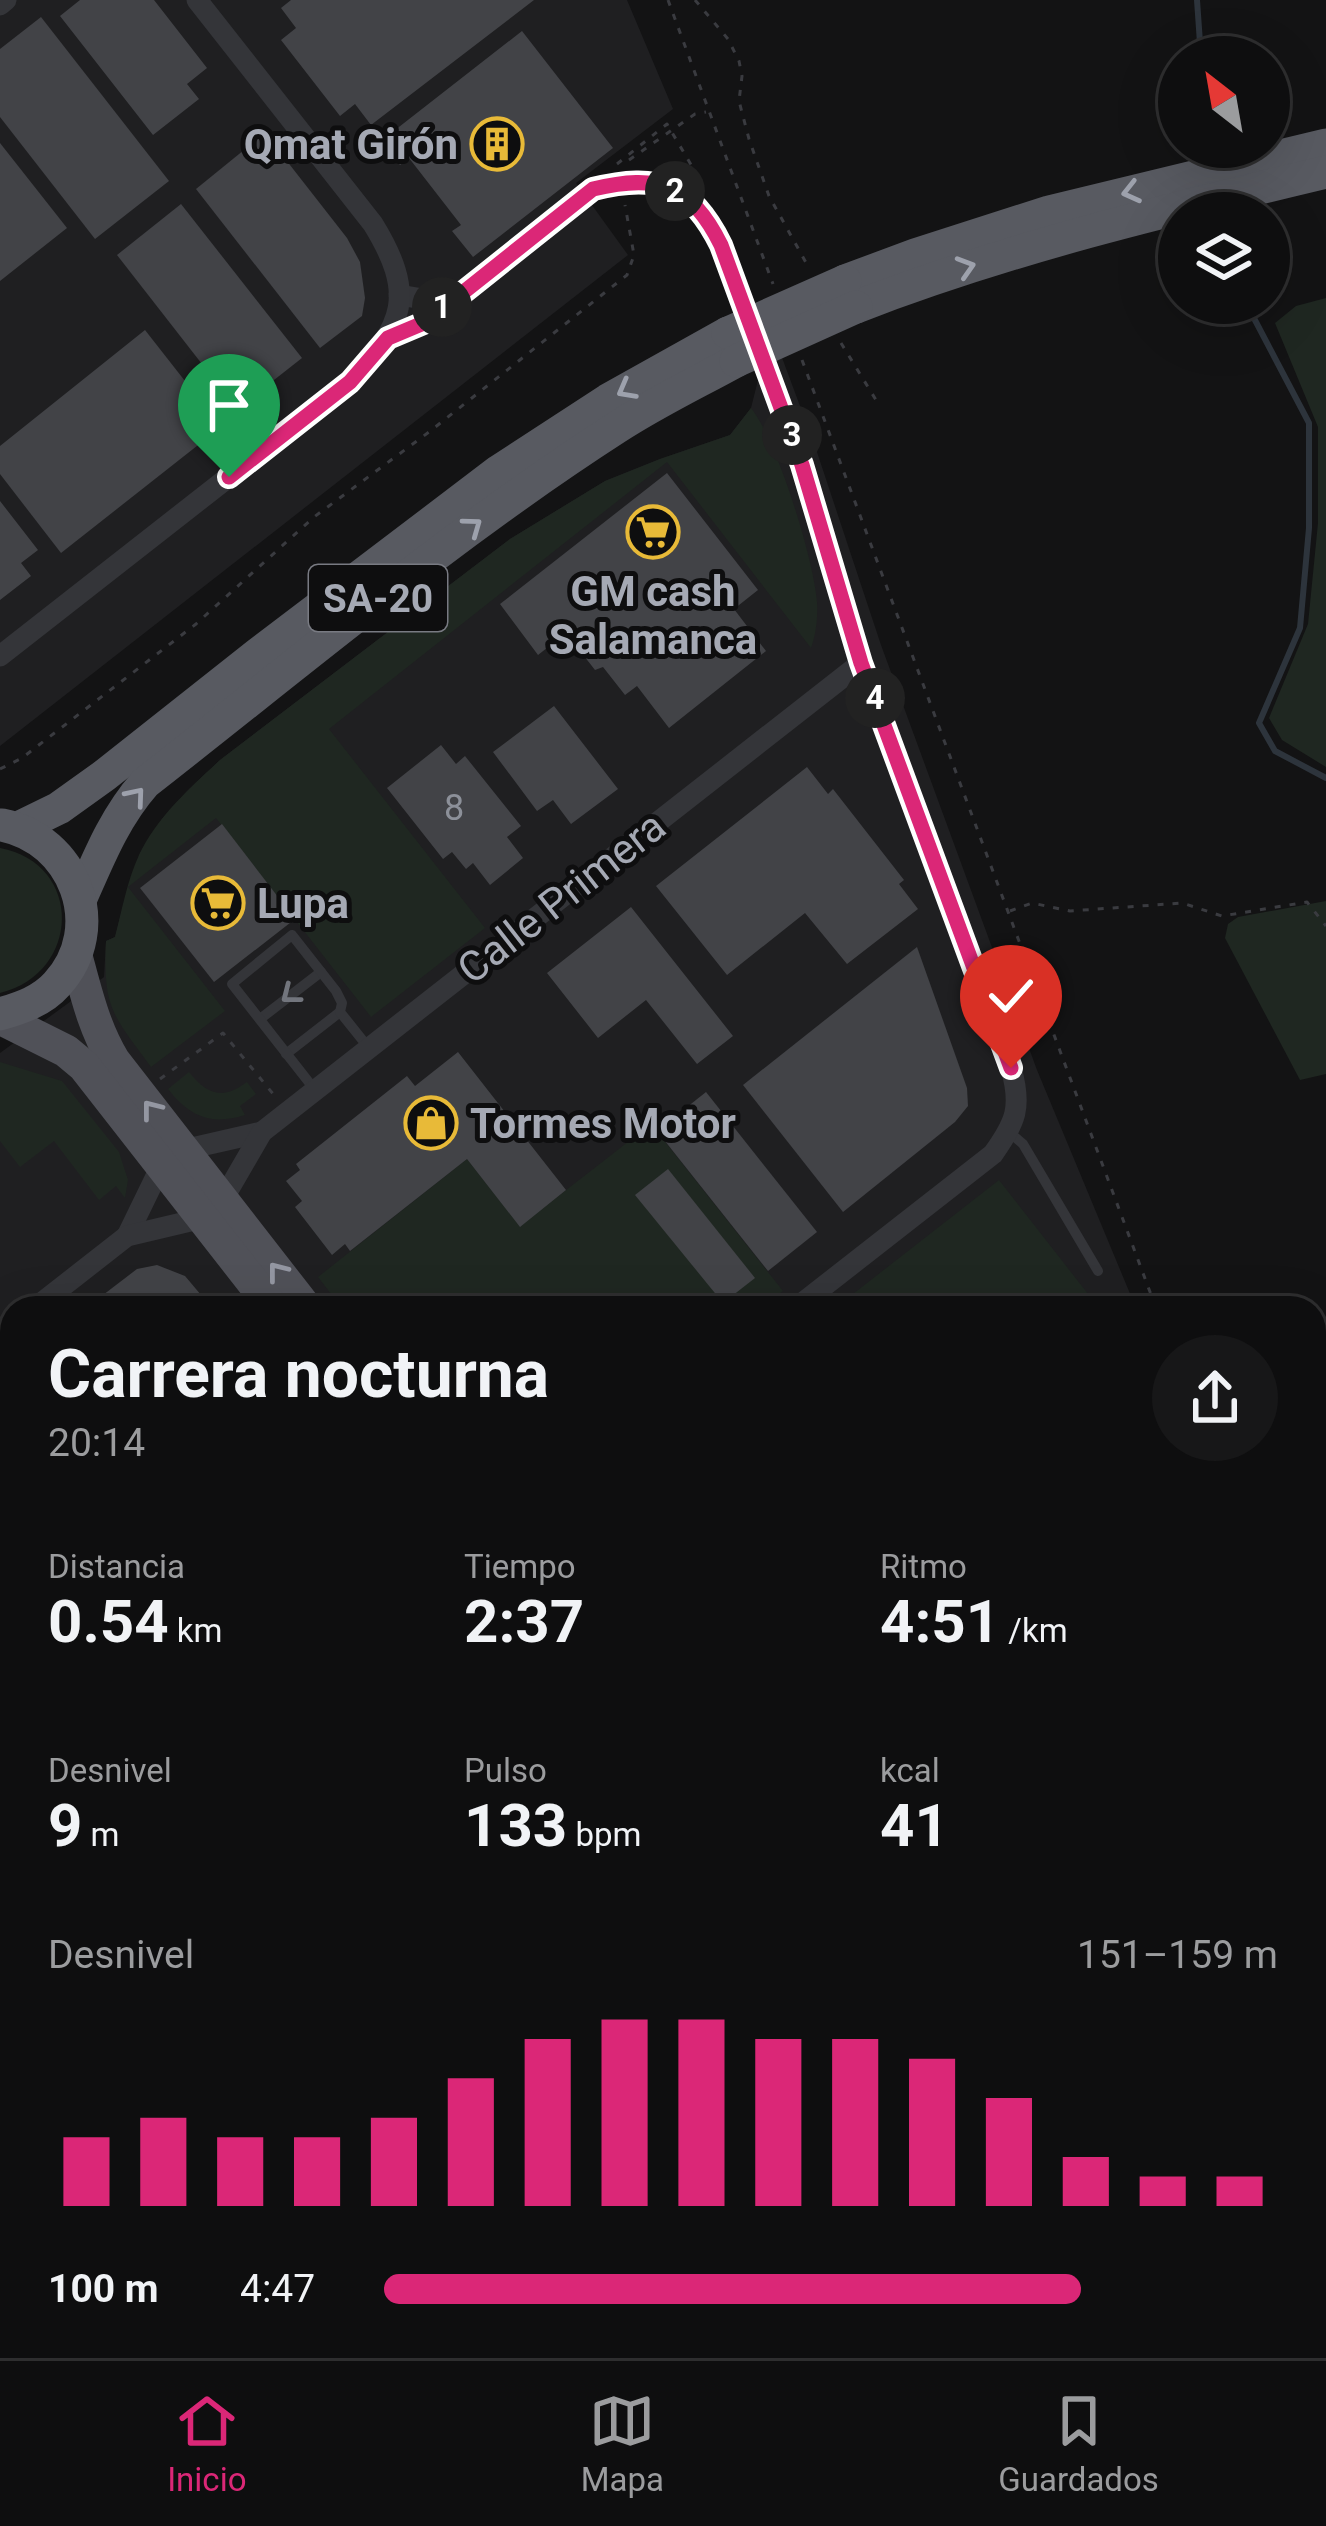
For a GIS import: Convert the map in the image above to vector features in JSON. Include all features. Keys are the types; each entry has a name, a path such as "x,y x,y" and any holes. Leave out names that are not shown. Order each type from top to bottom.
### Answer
{"highway":[{"name":"SA-20","path":"846,306 915,255 1049,212 1326,145"},
{"name":"SA-20","path":"9,826 59,808 499,471 608,400 732,347 932,278 1059,238 1326,172"},
{"name":"SA-20","path":"81,898 107,838 145,783 425,561 732,347"},
{"name":"SA-20","path":"9,826 47,844 68,868 81,898 83,927 76,956"},
{"path":"0,1016 28,1006 57,985 76,956"}],"main road":[{"path":"76,956 100,1037 172,1157"},
{"path":"0,1016 66,1051 84,1066 295,1296"},
{"path":"213,1210 266,1296"}],"street":[{"path":"0,656 343,388 375,356 397,314 399,279 392,255 373,224 197,0"},
{"path":"388,338 426,322 593,189 614,178 655,183 686,196 706,214 721,245 802,465 861,663 1011,1068 1017,1104 1009,1132 993,1154 811,1296"},
{"path":"399,295 447,303"},
{"name":"Calle Primera","path":"213,1210 262,1132 861,663"},
{"name":"Calle Primera","path":"172,1157 262,1132"},
{"path":"127,1236 172,1157"},
{"path":"50,1296 127,1236 213,1210"}],"lane":[{"path":"286,1054 340,1012 342,1003 292,935 232,983 286,1054 315,1090"},
{"path":"260,1019 321,971"},
{"path":"340,1012 369,1048"},
{"path":"1009,1132 1023,1144 1098,1271"}],"path":[{"path":"668,0 773,286"},
{"path":"694,0 728,39 739,61 739,100 749,139 769,196 808,266"},
{"path":"614,178 670,130 708,111"},
{"path":"614,178 667,124 709,198"},
{"path":"0,769 22,758 196,624 314,517 626,275 634,255 623,198 614,178"},
{"path":"846,306 844,350 876,400"},
{"path":"798,351 1152,1296"},
{"path":"1008,912 1032,903 1070,911 1182,903 1222,916 1307,902 1326,926"},
{"path":"156,1082 223,1033 275,1097"}],"shaded area":[{"path":"0,0 627,0 673,109 576,183 628,255 0,746"},
{"path":"1326,298 1326,767 1282,740 1269,718 1308,624 1318,523 1318,427 1275,324 1290,324 1290,311"},
{"path":"771,328 1037,1070 1131,1296 0,1296 0,1053 104,977 106,941 115,937 140,853 162,819 220,760 510,539 605,481 730,435 751,408"},
{"path":"751,408 783,472 809,558 817,608 811,648 667,462 329,729 485,928 371,1017 216,818 128,887 225,1011 151,1067 113,1009 106,981 106,941 115,937 128,885 139,855 175,804 220,760 510,539 605,481 730,435"},
{"path":"0,848 27,858 47,875 58,896 62,919 58,943 46,964 27,982 0,993"},
{"path":"1326,901 1326,1074 1300,1080 1225,938 1228,924 1238,917"},
{"path":"0,1062 62,1081 119,1152 128,1180 125,1198 116,1186 99,1200 54,1141 20,1167 0,1141"},
{"path":"189,1072 216,1092 247,1082 256,1094 240,1106 245,1115 211,1119 184,1106 168,1089"},
{"path":"651,1124 783,1291 776,1296 333,1296 318,1277 467,1159 520,1226"},
{"path":"999,1180 1090,1296 850,1296"}],"building":[{"path":"80,0 154,0 207,68 187,84 199,99 153,135 60,16"},
{"path":"291,0 534,0 371,125 355,104 340,116 281,40 296,28 281,8"},
{"path":"41,17 169,181 95,239 0,117 0,49"},
{"name":"Qmat Girón","path":"522,31 613,148 473,257 452,231 461,225 409,158 400,165 381,141"},
{"path":"265,133 347,238 360,262 365,298 362,316 320,348 196,189"},
{"path":"0,143 67,228 0,281"},
{"path":"181,204 302,358 237,409 117,255"},
{"path":"145,330 221,427 61,553 0,474 0,446"},
{"name":"GM cash Salamanca","path":"667,473 758,590 734,609 766,651 669,728 637,686 625,695 603,667 595,670 566,633 538,655 500,604"},
{"path":"0,501 38,550 21,563 31,576 0,600"},
{"path":"554,706 618,789 571,824 553,800 537,811 493,752"},
{"path":"441,745 456,764 465,756 521,826 507,837 523,858 490,885 473,863 466,869 452,852 443,859 387,788"},
{"path":"807,767 828,794 833,789 904,880 899,884 918,909 847,964 805,913 727,975 656,886"},
{"name":"Lupa","path":"222,824 295,919 214,982 140,888"},
{"path":"631,907 733,1036 697,1064 646,1000 598,1038 547,973"},
{"path":"917,947 967,1088 968,1106 955,1122 843,1212 743,1085"},
{"name":"Tormes Motor","path":"458,1052 566,1190 520,1227 467,1159 350,1251 345,1244 332,1255 295,1207 302,1201 286,1181 300,1170 296,1164 407,1076 415,1086"},
{"path":"706,1092 817,1232 768,1271 657,1131"},
{"path":"668,1169 755,1278 732,1296 717,1296 635,1195"},
{"path":"157,1265 185,1276 202,1296 102,1296 137,1269"}],"waterway":[{"path":"1197,0 1200,36"},
{"path":"1257,324 1309,423 1309,528 1300,628 1259,723 1275,751 1326,778"}],"place":[{"name":"Qmat Girón","path":"497,144"},
{"name":"GM cash Salamanca","path":"653,532"},
{"name":"Lupa","path":"218,903"},
{"name":"Tormes Motor","path":"431,1123"}],"route":[{"path":"229,477 350,382 388,338 426,322 593,189 623,182 655,183 686,196 706,214 721,245 802,465 861,663 1011,1068"}]}
